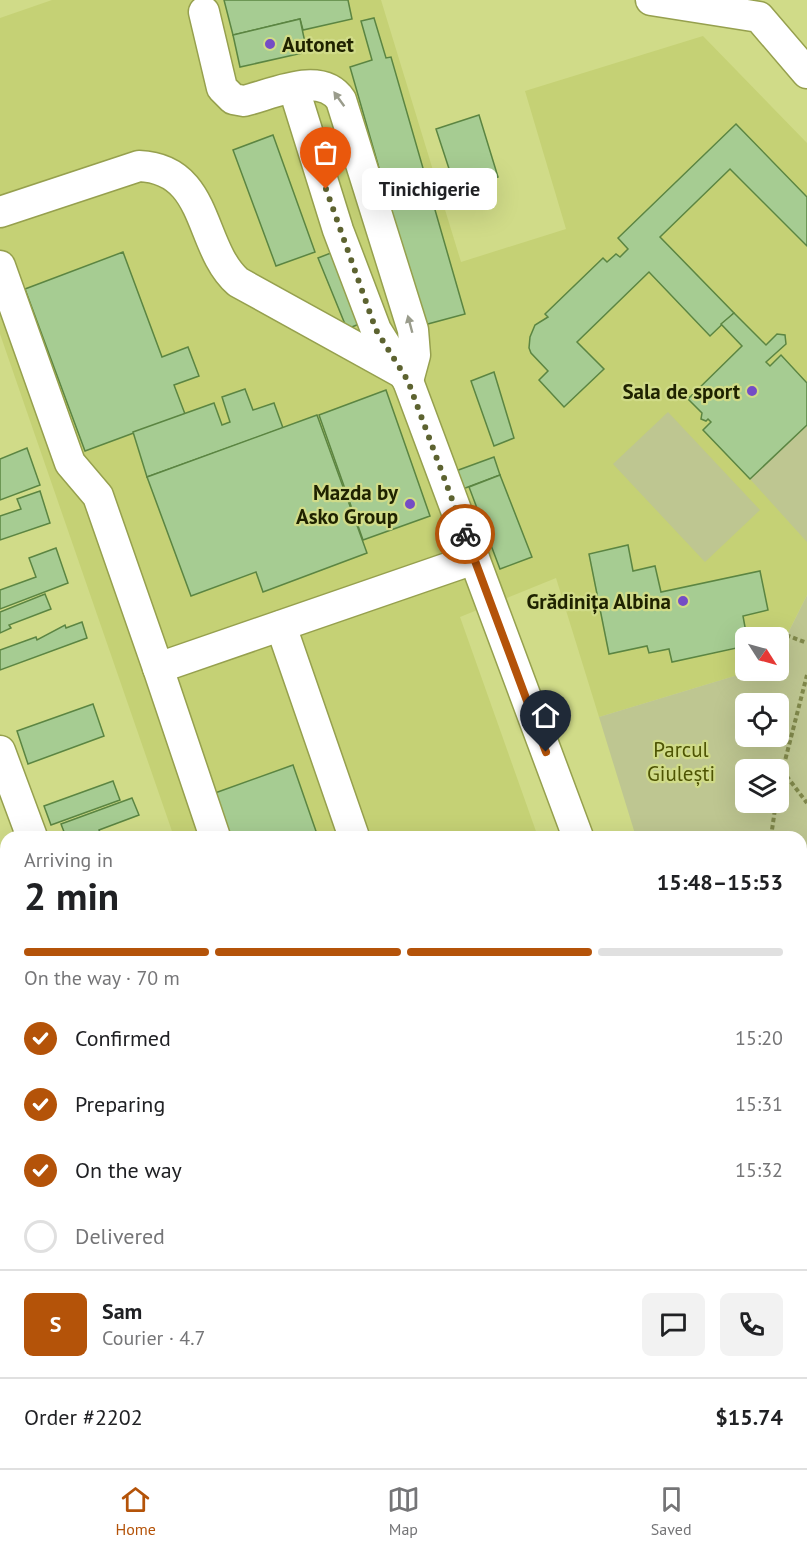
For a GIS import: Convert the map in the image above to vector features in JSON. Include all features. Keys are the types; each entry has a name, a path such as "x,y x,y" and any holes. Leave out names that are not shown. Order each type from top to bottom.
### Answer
{"street":[{"path":"651,0 759,17 807,73"},
{"path":"204,12 220,81 227,94 238,101 244,101 294,88 323,85 337,93 346,109 412,330 415,355 404,377"},
{"path":"294,88 338,230 376,330 404,377 576,831"},
{"path":"0,212 140,166 154,166 169,173 192,195 227,273 238,282 404,377"},
{"path":"0,266 70,463 99,496 213,831"},
{"path":"158,668 474,559"},
{"path":"281,626 352,831"},
{"path":"0,751 30,831"}],"path":[{"path":"789,636 807,643"},
{"path":"785,759 807,675"},
{"path":"789,779 807,803"},
{"path":"772,831 774,813"}],"shaded area":[{"path":"52,0 381,0 461,262 566,229 525,91 703,36 807,143 807,595 789,631 789,627 735,627 735,676 599,717 556,578 460,617 536,831 172,831 0,334 0,18"}],"green space":[{"path":"668,412 760,510 705,562 613,464"},
{"path":"807,425 807,542 750,479"},
{"name":"Parcul Giulești","path":"807,595 807,831 634,831 599,717 735,676 735,681 789,681 789,631"}],"building":[{"path":"224,0 348,0 352,19 303,30 300,19 233,35"},
{"path":"374,18 386,58 391,57 465,314 424,325 350,67 372,60 361,21"},
{"name":"Autonet","path":"300,19 307,52 240,67 233,35"},
{"path":"479,115 498,177 456,190 436,129"},
{"path":"736,124 807,197 807,246 730,169 660,237 734,313 710,336 649,272 577,342 604,369 564,407 539,380 548,371 529,348 530,337 535,325 548,317 545,314 603,258 607,262 616,254 620,257 628,249 618,238"},
{"path":"273,135 315,252 276,266 233,150"},
{"path":"336,251 364,322 347,329 318,258"},
{"path":"123,252 162,357 188,347 199,376 174,385 185,414 85,451 25,289"},
{"name":"Sala de sport","path":"734,313 766,345 777,334 785,335 786,344 766,362 770,366 781,355 807,383 807,425 750,479 703,430 711,422 708,419 706,421 701,419 702,413 688,399 742,346 721,324"},
{"path":"494,372 514,438 494,446 471,381"},
{"path":"245,389 253,410 274,403 283,428 147,477 133,432 214,403 222,425 230,422 222,397"},
{"path":"386,390 430,516 363,540 319,415"},
{"path":"317,415 367,553 263,592 256,572 191,596 147,477"},
{"path":"27,448 40,485 0,500 0,459"},
{"path":"494,457 500,475 460,490 453,472"},
{"path":"500,475 532,557 500,569 469,487"},
{"path":"40,491 50,523 0,540 0,516 21,509 17,499"},
{"name":"Grădinița Albina","path":"628,545 633,571 655,566 661,592 760,571 768,610 743,616 745,627 735,627 735,648 672,662 669,649 649,653 647,646 609,654 589,554"},
{"path":"56,548 68,583 0,609 0,590 36,577 29,558"},
{"path":"45,594 51,609 9,625 11,628 0,633 0,612"},
{"path":"82,622 87,638 0,670 0,650 36,637 37,640 65,625 66,628"},
{"path":"93,704 104,736 28,764 17,731"},
{"path":"293,765 316,831 229,831 215,793"},
{"path":"113,781 120,800 51,825 44,806"},
{"path":"132,798 139,815 99,831 64,831 61,824"}],"way so far":[{"path":"326,189 338,230 376,330 408,381 465,534"}],"place":[{"name":"Autonet","path":"270,44"},
{"name":"Tinichigerie","path":"326,189"},
{"name":"Sala de sport","path":"752,391"},
{"name":"Mazda by Asko Group","path":"410,504"},
{"name":"Grădinița Albina","path":"683,601"}],"route":[{"path":"465,534 546,752"}]}
